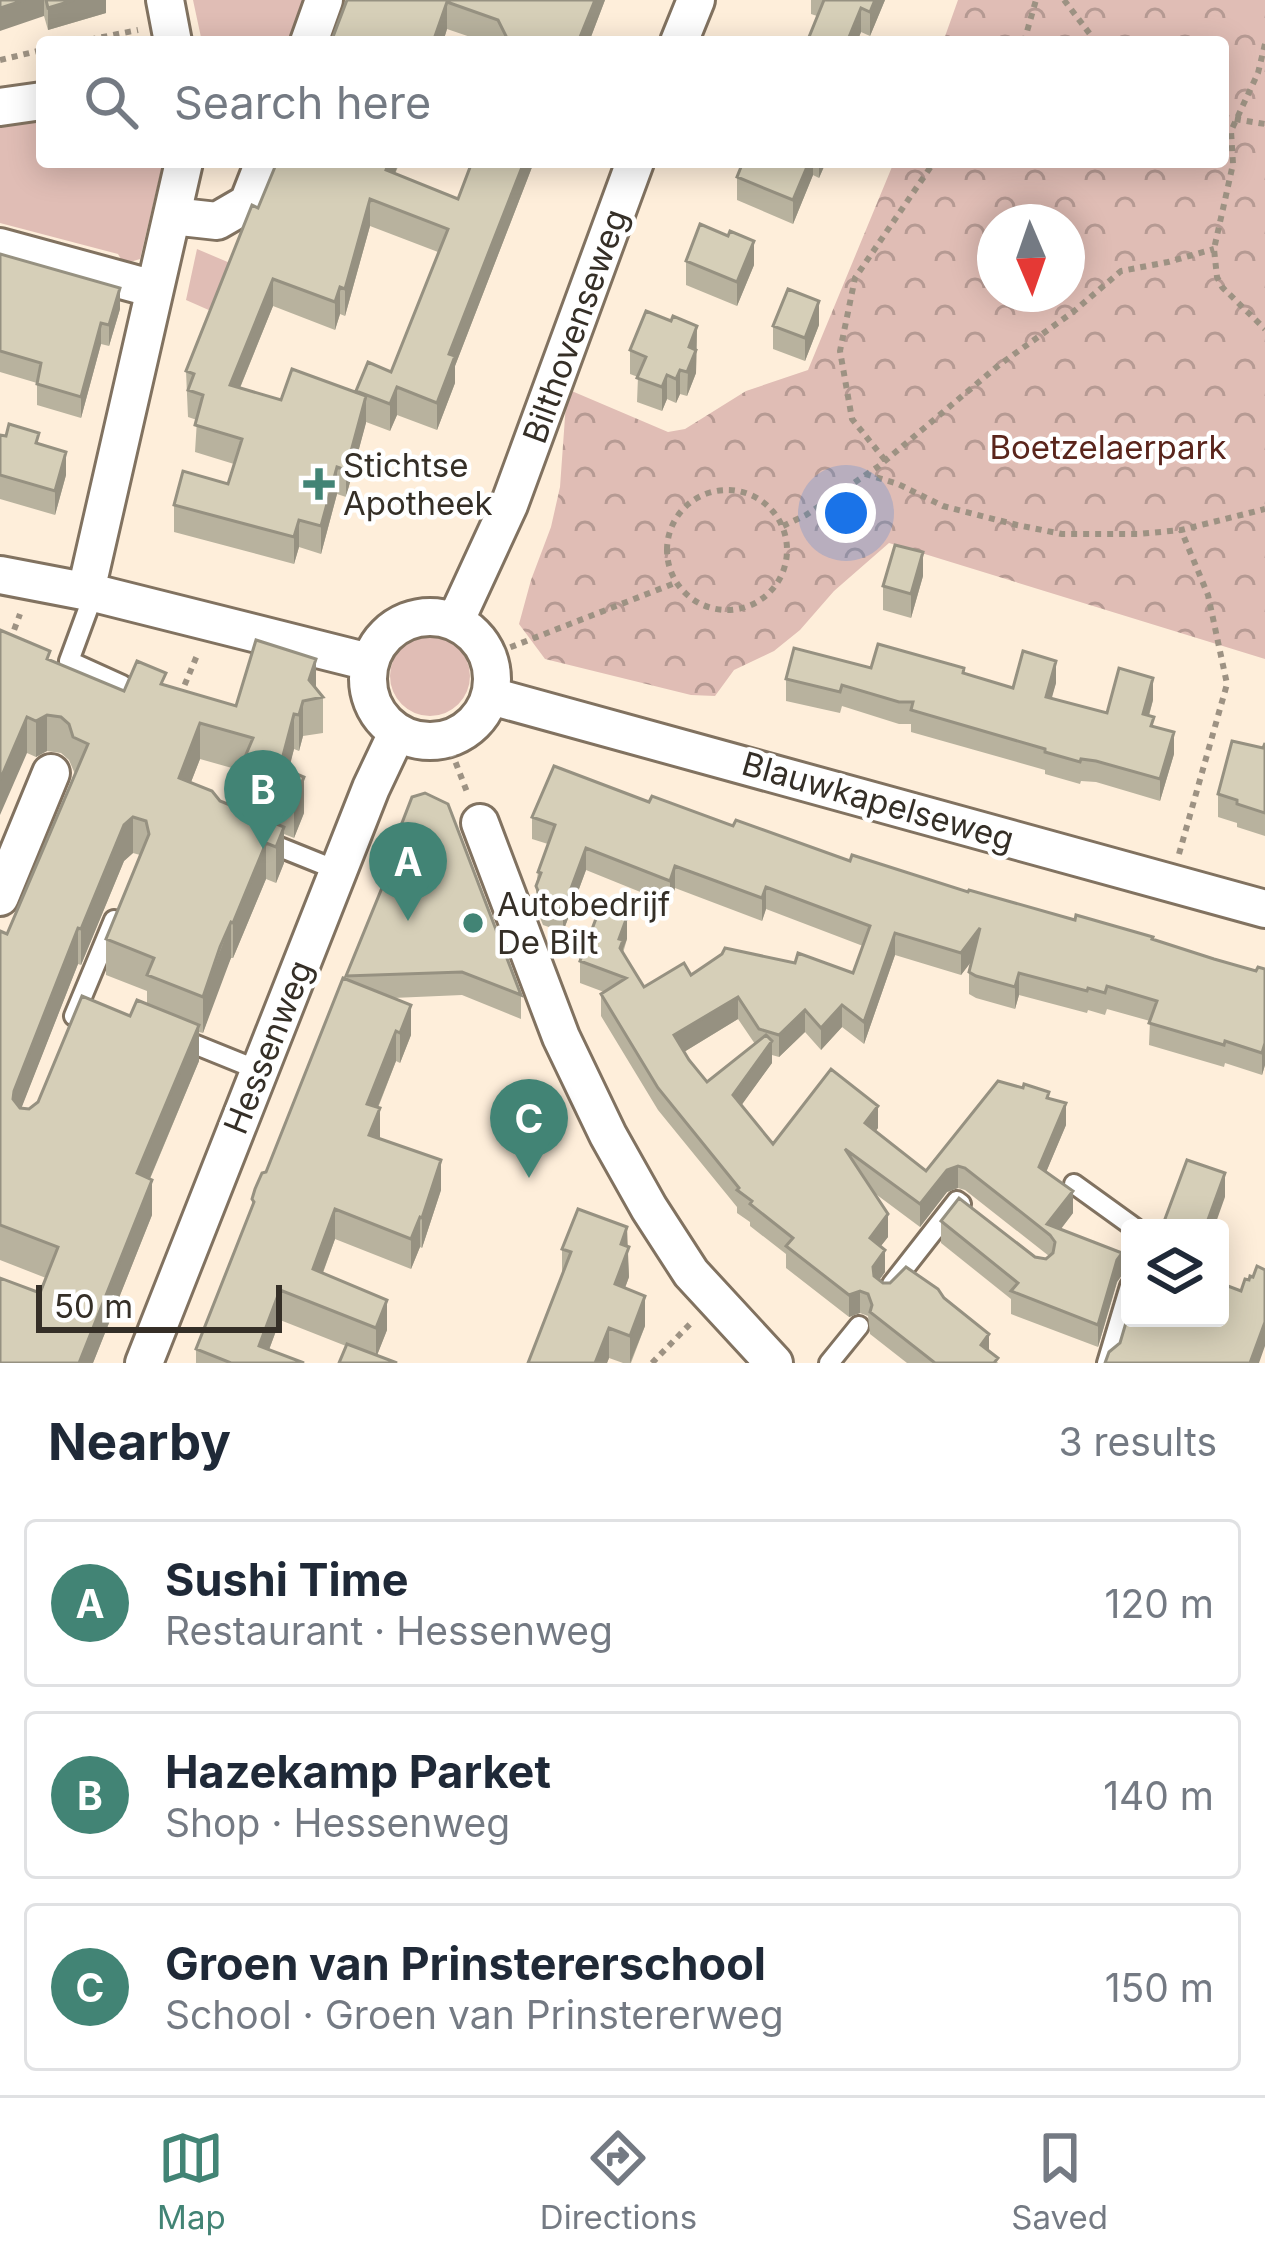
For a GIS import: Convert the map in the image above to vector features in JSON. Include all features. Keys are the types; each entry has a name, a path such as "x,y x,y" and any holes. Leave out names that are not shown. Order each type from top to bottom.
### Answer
{"street":[{"path":"311,36 324,0"},
{"path":"682,36 696,0"},
{"path":"0,107 36,102"},
{"path":"90,592 183,168"},
{"path":"172,216 217,221 248,203 262,168"},
{"name":"Bilthovenseweg","path":"455,622 509,505 633,168"},
{"path":"0,247 154,289"},
{"path":"17,578 369,662"},
{"path":"438,617 455,622 469,630 488,656 493,676 490,696 475,723 447,740 413,740 398,733 375,710 369,694 369,662 388,632 403,622 438,617"},
{"name":"Blauwkapelseweg","path":"490,696 1265,909"},
{"name":"Hessenweg","path":"144,1363 371,788 398,733"},
{"path":"0,897 52,773"},
{"path":"480,824 561,1037 608,1136 691,1273 774,1363"}],"lane":[{"path":"90,592 69,662 122,685"},
{"path":"244,832 339,871"},
{"path":"65,1036 118,910"},
{"path":"81,998 100,1006"},
{"path":"159,1030 258,1070"},
{"path":"1074,1184 1123,1219"},
{"path":"886,1292 957,1201 974,1214"},
{"path":"1107,1363 1121,1316"},
{"path":"829,1363 860,1326"}],"path":[{"path":"1026,36 1036,0"},
{"path":"1064,0 1091,36"},
{"path":"106,36 162,24"},
{"path":"1265,44 1258,74 1231,131 1233,164 1214,249 1222,287 1265,329"},
{"path":"0,60 36,51"},
{"path":"1229,118 1265,124"},
{"path":"884,460 852,419 840,351 855,278 930,168"},
{"path":"783,526 884,460 1121,271 1214,249"},
{"path":"865,474 944,506 1063,534 1180,530 1265,509"},
{"path":"738,490 772,509 783,526 786,565 764,598 727,610 707,606 676,582 667,544 672,525 699,496 738,490"},
{"path":"1170,883 1227,684 1208,596 1180,530"},
{"path":"7,649 17,578"},
{"path":"488,656 676,582"},
{"path":"176,705 211,624"},
{"path":"447,740 480,824"},
{"path":"652,1363 716,1300"}],"green space":[{"path":"193,0 318,0 306,36 201,36"},
{"name":"Boetzelaerpark","path":"958,0 1265,0 1265,659 889,543 834,591 800,630 774,651 734,670 715,696 691,695 545,659 519,624 560,487 567,389 668,432 685,429 746,391 808,370 892,168 1229,168 1229,36 945,36"},
{"path":"36,113 36,168 162,168 140,259 124,264 118,254 0,223 0,118"},
{"path":"197,249 230,263 211,311 186,300"},
{"path":"430,636 459,647 470,676 459,705 430,716 401,705 390,676 401,647"}],"building":[{"path":"0,0 25,0 0,8"},
{"path":"46,0 74,0 48,8"},
{"path":"347,0 595,0 580,36 506,36 498,20 447,2 435,36 333,36"},
{"path":"824,0 875,0 870,12 861,8 849,36 809,36"},
{"path":"275,168 387,168 458,199 470,168 522,168 449,354 455,356 437,403 397,387 390,404 356,391 368,362 391,372 448,229 370,199 345,289 340,287 335,302 273,279 230,385 281,400 292,369 366,396 346,470 337,467 321,526 299,520 294,537 174,505 183,471 228,484 242,439 195,425 203,395 188,390 194,374 186,371 252,205 258,208"},
{"path":"741,168 806,168 793,200 737,177"},
{"path":"700,224 754,241 737,282 686,261"},
{"path":"0,254 120,288 109,325 101,323 81,397 37,384 41,363 0,351"},
{"path":"788,289 819,301 805,338 773,326"},
{"path":"646,311 697,326 689,347 696,350 687,372 680,370 676,379 667,375 662,387 637,378 646,357 630,350"},
{"path":"9,424 39,433 36,443 66,452 55,491 0,475 0,435 6,436"},
{"path":"895,545 923,552 911,594 883,586"},
{"path":"0,630 50,651 47,659 124,691 137,661 166,673 161,684 236,706 256,640 316,659 309,680 323,697 303,701 299,715 294,714 280,767 304,777 294,802 236,778 253,738 200,723 179,778 284,827 276,847 266,843 203,997 147,975 154,958 106,939 149,834 146,821 133,817 124,825 78,928 14,1091 13,1099 20,1108 29,1109 38,1102 82,996 130,1016 137,1000 199,1025 137,1173 152,1180 79,1363 0,1363 0,1278 40,1293 58,1247 0,1225 0,931 7,934 88,744 73,737 61,717 47,715 36,721 27,717 0,780"},
{"path":"878,644 964,668 963,673 1013,688 1023,651 1056,661 1046,697 1107,713 1119,668 1153,678 1143,714 1154,717 1151,726 1174,732 1160,779 1045,752 911,710 913,702 842,685 840,692 786,679 794,648 871,668"},
{"path":"1232,741 1263,748 1265,743 1265,813 1218,794"},
{"path":"554,766 649,802 652,796 733,826 736,820 850,861 852,855 968,892 1075,920 1076,915 1256,971 1265,969 1262,1053 1149,1023 1157,1001 1107,986 1105,993 1087,991 1019,973 1015,987 976,976 969,972 980,928 961,953 895,933 864,1022 842,1005 821,1028 805,1010 779,1035 759,1029 738,997 674,1035 707,1082 766,1035 772,1041 733,1095 773,1144 831,1069 878,1106 865,1123 926,1171 998,1081 1049,1092 1047,1098 1066,1103 1039,1167 1073,1191 1047,1224 1121,1253 1098,1325 1011,1291 1018,1283 941,1221 959,1198 1035,1257 1046,1259 1053,1253 1055,1242 1050,1235 965,1168 947,1170 920,1204 845,1149 888,1214 870,1238 885,1250 873,1267 874,1276 890,1283 906,1267 989,1334 981,1345 998,1358 994,1363 935,1363 870,1312 868,1294 849,1295 786,1246 793,1238 737,1190 658,1088 601,994 626,978 580,961 600,908 627,917 620,948 644,987 684,963 691,975 725,948 795,963 798,953 853,973 870,926 766,887 762,898 675,866 670,881 586,848 563,910 543,903 536,886 555,825 532,817"},
{"path":"425,793 448,804 521,995 462,972 346,976 397,851 392,849 412,797"},
{"path":"343,978 411,1005 367,1104 380,1108 369,1135 441,1160 411,1239 335,1209 313,1269 387,1300 376,1328 280,1290 259,1346 304,1363 231,1363 196,1349 255,1189 266,1172"},
{"path":"1187,1160 1225,1173 1208,1219 1165,1219"},
{"path":"578,1209 627,1227 621,1244 629,1247 615,1284 645,1296 630,1336 609,1328 595,1363 528,1363 571,1252 562,1249"},
{"path":"1257,1266 1265,1270 1265,1322 1250,1363 1105,1363 1125,1327 1229,1327 1229,1286 1241,1291 1245,1279 1253,1277"},
{"path":"347,1344 397,1363 339,1363"}],"place":[{"name":"Stichtse Apotheek","path":"319,484"},
{"name":"Hazekamp Parket","path":"263,849"},
{"name":"Sushi Time","path":"408,921"},
{"name":"Autobedrijf De Bilt","path":"473,923"},
{"name":"Groen van Prinstererschool","path":"529,1178"}]}
